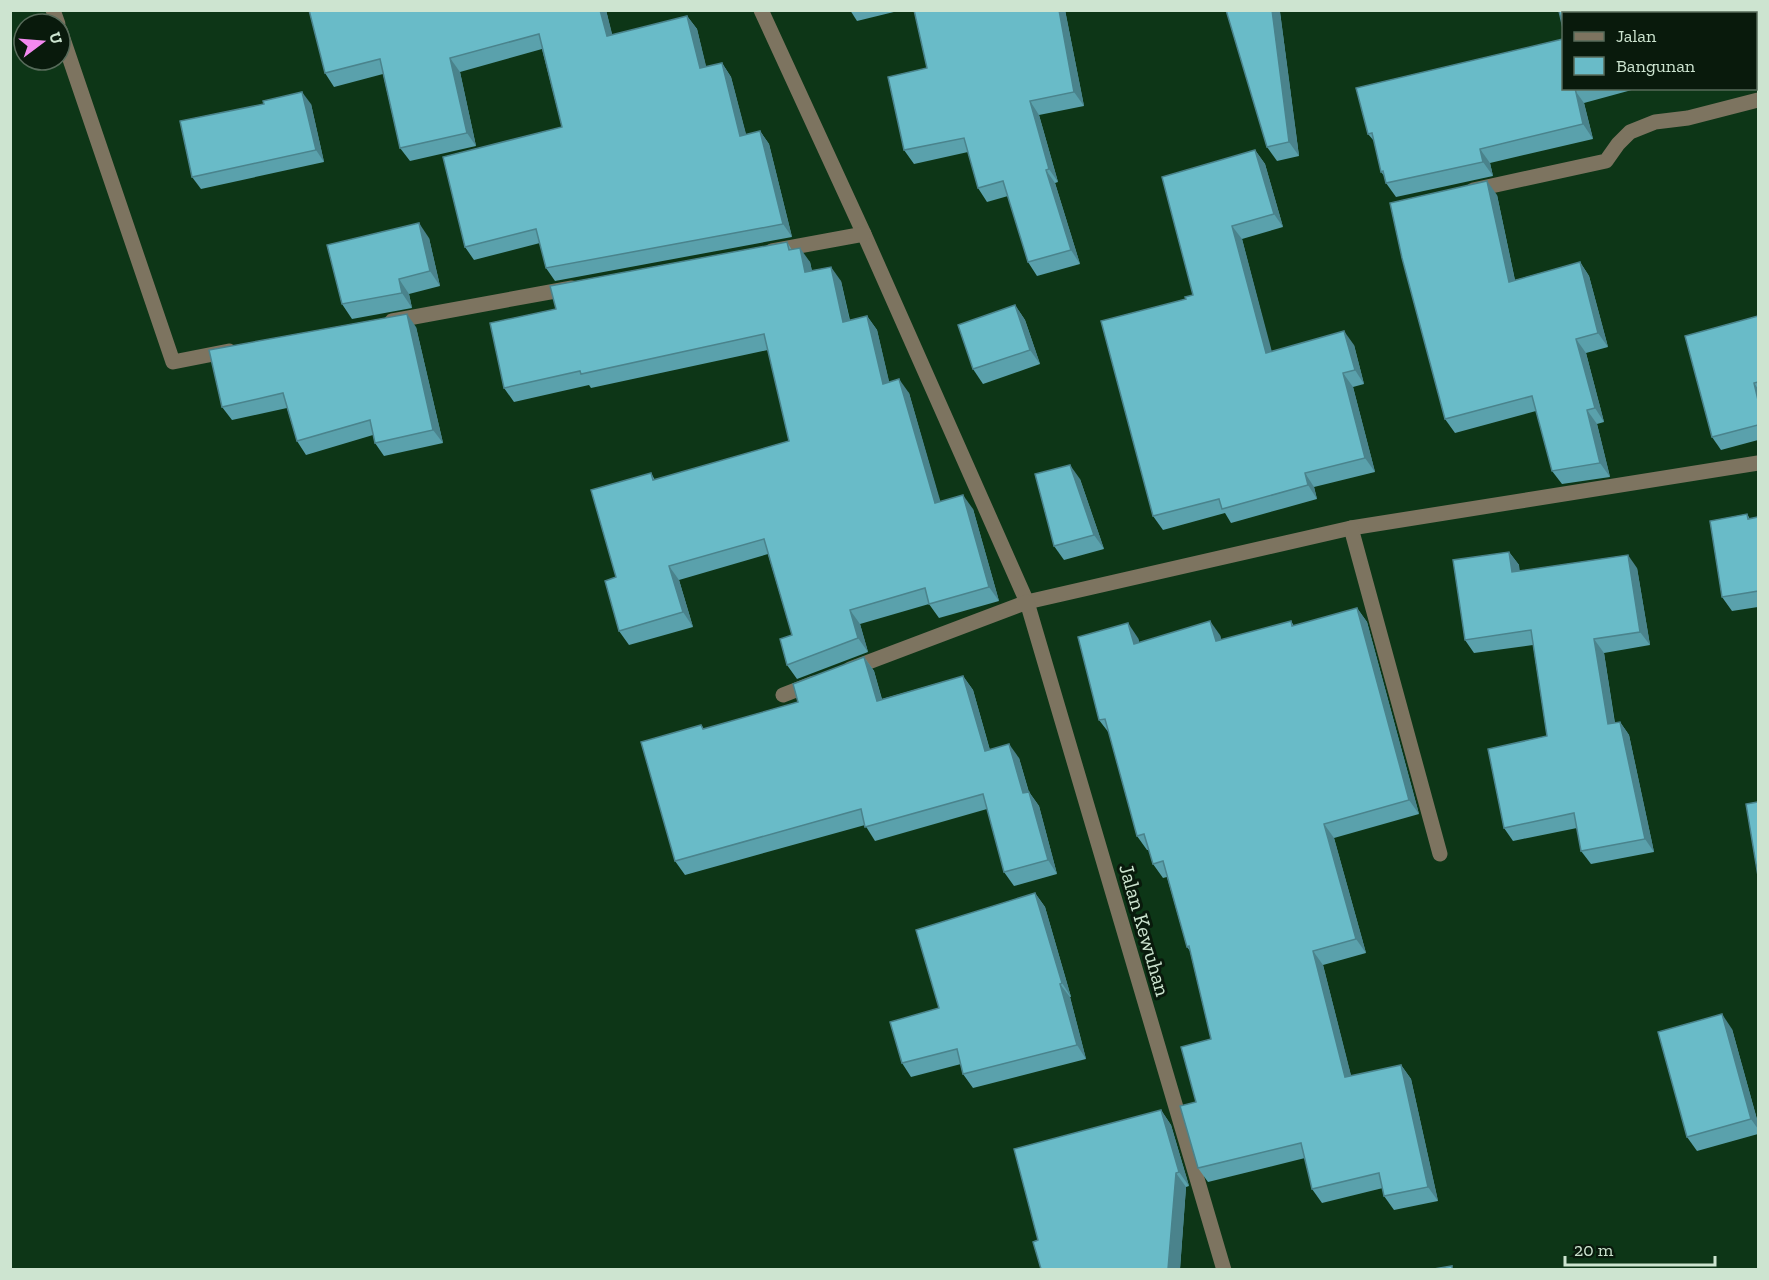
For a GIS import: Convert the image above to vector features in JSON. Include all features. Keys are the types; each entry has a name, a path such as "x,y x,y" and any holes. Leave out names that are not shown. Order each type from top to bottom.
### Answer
{"street":[{"name":"Jalan Kewuhan","path":"761,10 864,234 1027,602 1224,1269"},
{"path":"72,65 173,362 243,349"},
{"path":"1457,194 1606,161 1617,144 1630,132 1655,122 1688,118 1758,100"},
{"path":"758,253 864,234"},
{"path":"372,325 583,286"},
{"path":"783,695 1027,602 1352,528 1758,463"},
{"path":"1352,528 1440,854"}],"building":[{"path":"309,10 600,10 607,36 687,16 700,68 722,63 740,136 760,131 783,224 546,268 536,229 465,247 443,157 562,127 539,34 450,58 467,133 400,148 380,59 325,73"},
{"path":"914,10 1059,10 1074,92 1030,101 1049,169 1046,170 1071,250 1028,262 1003,181 978,188 964,138 904,150 888,77 927,68"},
{"path":"1226,10 1272,10 1289,142 1267,147"},
{"path":"1681,10 1681,12 1562,12 1562,24 1559,11"},
{"path":"1562,39 1562,90 1575,90 1583,124 1480,149 1483,162 1386,183 1383,171 1381,172 1372,133 1368,134 1356,88"},
{"path":"302,92 316,150 192,177 180,121 264,104 263,101"},
{"path":"1255,150 1274,214 1232,226 1266,353 1344,331 1355,370 1343,373 1365,458 1305,473 1308,485 1222,509 1219,499 1153,516 1101,321 1186,299 1185,297 1193,295 1162,177"},
{"path":"1487,181 1509,282 1580,262 1598,333 1576,339 1595,408 1587,410 1600,463 1552,471 1532,396 1445,419 1402,258 1390,203"},
{"path":"419,223 430,271 399,279 402,293 342,304 327,245"},
{"path":"787,242 789,250 800,248 805,272 831,267 843,322 867,316 883,384 899,379 935,503 963,495 989,587 929,604 925,588 850,610 858,638 787,665 780,639 792,635 764,539 669,566 683,612 619,631 605,581 616,577 591,490 651,473 653,480 789,441 764,334 581,374 580,371 504,388 490,323 556,309 550,286"},
{"path":"1015,305 1030,350 973,369 958,325"},
{"path":"407,314 433,430 375,443 370,420 297,441 283,393 222,407 209,350"},
{"path":"1758,316 1758,382 1754,383 1758,400 1758,425 1712,437 1685,336"},
{"path":"1070,465 1094,535 1054,546 1035,474"},
{"path":"1747,514 1748,519 1758,517 1758,591 1722,597 1710,521"},
{"path":"1509,552 1512,572 1628,555 1640,632 1594,639 1608,724 1620,722 1645,839 1581,851 1574,813 1504,828 1488,749 1547,736 1531,630 1465,640 1453,560"},
{"path":"1357,608 1409,800 1324,824 1356,939 1313,951 1345,1077 1401,1065 1428,1187 1384,1196 1379,1173 1312,1189 1301,1143 1198,1168 1180,1106 1196,1102 1181,1047 1211,1039 1189,946 1187,947 1163,861 1153,864 1144,834 1137,836 1105,719 1099,720 1078,637 1128,623 1134,644 1210,621 1216,641 1291,621 1292,626"},
{"path":"864,657 877,701 963,676 985,751 1009,744 1023,793 1029,792 1048,860 1004,872 983,794 865,827 861,809 675,861 641,742 701,725 703,729 798,702 793,684"},
{"path":"1758,802 1758,876 1746,804"},
{"path":"1035,893 1062,983 1060,984 1077,1045 963,1074 957,1049 902,1063 890,1022 939,1008 916,930"},
{"path":"1722,1014 1751,1119 1687,1137 1658,1032"},
{"path":"1161,1110 1179,1172 1176,1173 1168,1269 1041,1269 1033,1242 1038,1240 1014,1149"},
{"path":"1452,1266 1452,1269 1434,1269"}]}
